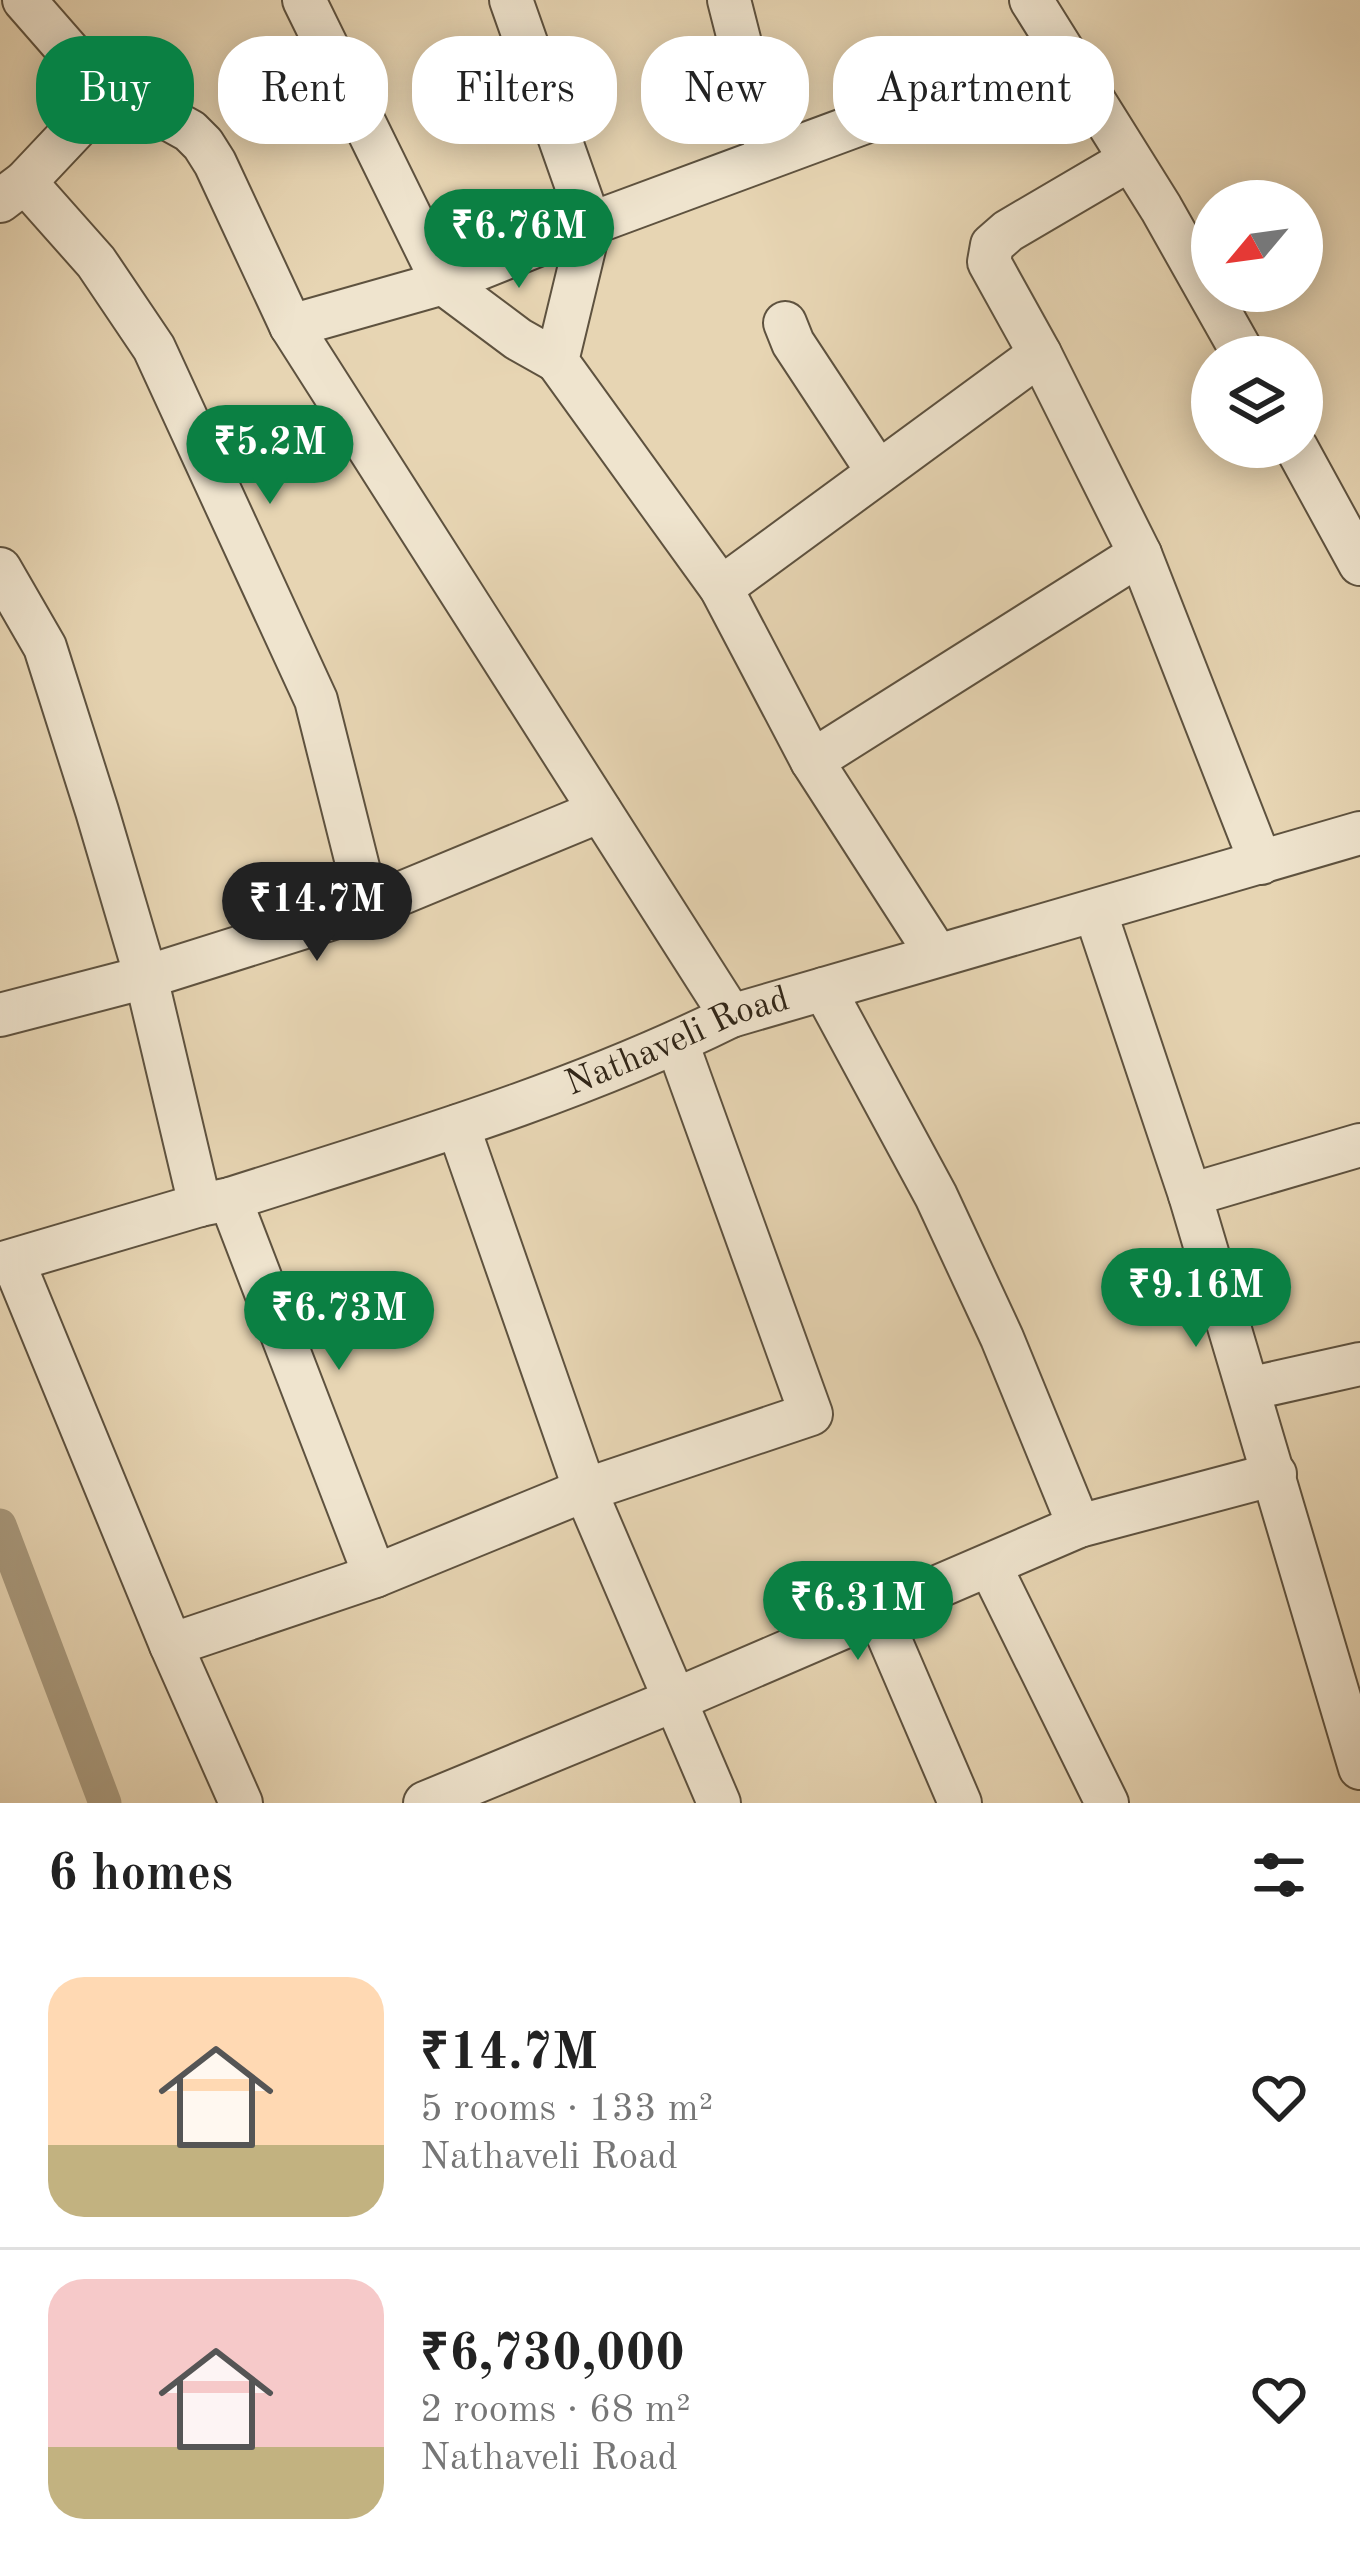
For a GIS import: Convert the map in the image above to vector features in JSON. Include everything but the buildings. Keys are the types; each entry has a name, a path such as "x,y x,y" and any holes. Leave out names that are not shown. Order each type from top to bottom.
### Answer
{"street":[{"path":"24,0 56,36"},
{"path":"304,0 442,283 518,340 556,361 721,588 812,761 937,955"},
{"path":"511,0 590,224 556,361"},
{"path":"729,0 769,157"},
{"path":"1030,0 1052,36"},
{"path":"291,326 442,283 833,133"},
{"path":"194,135 215,163 291,326 731,1016"},
{"path":"1114,136 1233,336"},
{"path":"58,144 12,191 96,262 154,348 316,700 368,907"},
{"path":"1129,160 1008,231 992,244 989,262 1140,554 1261,863"},
{"path":"784,323 878,472"},
{"path":"721,588 1040,354"},
{"path":"1307,468 1360,564"},
{"path":"812,761 1140,554"},
{"path":"0,569 45,647 215,1202 374,1576"},
{"path":"0,1015 146,977 368,907 600,812"},
{"name":"Nathaveli Road","path":"7,1262 458,1126 677,1043 731,1016 1360,833"},
{"path":"1095,911 1190,1195 1360,1768"},
{"path":"824,989 955,1237 1079,1526"},
{"path":"171,1646 374,1576 585,1490 811,1414 677,1043"},
{"path":"458,1126 585,1490 719,1803"},
{"path":"1190,1195 1360,1145"},
{"path":"7,1262 241,1803"},
{"path":"1248,1389 1360,1364"},
{"path":"425,1803 474,1793 677,1699 1079,1526 1275,1474"},
{"path":"990,1566 1107,1803"},
{"path":"878,1612 960,1803"}],"waterway":[{"path":"0,1525 105,1803"}]}
